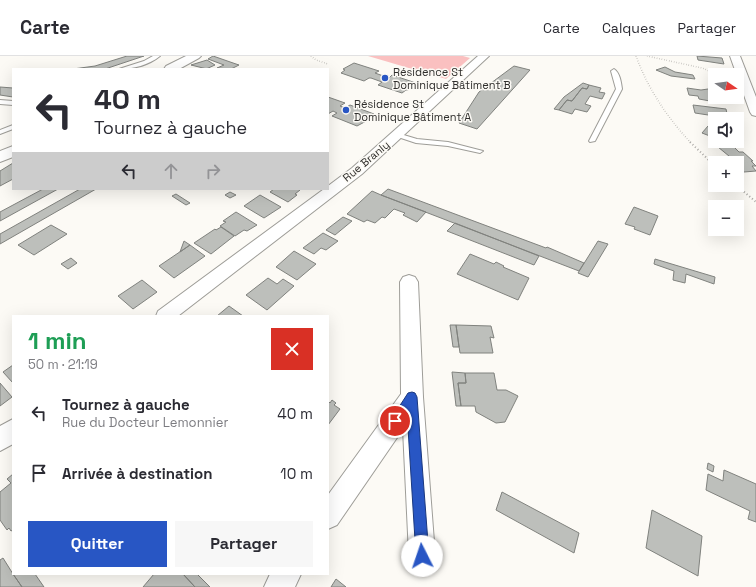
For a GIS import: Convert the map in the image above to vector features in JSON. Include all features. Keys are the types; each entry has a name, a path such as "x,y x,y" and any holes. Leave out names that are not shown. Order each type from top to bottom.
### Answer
{"street":[{"path":"172,68 195,56"},
{"name":"Rue Branly","path":"166,315 357,171 484,56"},
{"path":"734,56 756,112"},
{"path":"0,157 12,151"},
{"path":"409,282 412,397 422,556"},
{"path":"329,515 412,397"},
{"path":"0,440 12,431"},
{"path":"278,587 287,575"}],"lane":[{"path":"125,68 146,62 157,56"},
{"path":"592,141 619,89 614,71"},
{"path":"0,102 12,103"},
{"path":"0,132 12,127"},
{"path":"397,135 416,141 448,144 480,151"}],"path":[{"path":"311,56 316,60 328,64"},
{"path":"636,56 644,79 654,98 685,136 708,159"},
{"path":"647,56 708,70"},
{"path":"744,192 756,202"}],"shaded area":[{"path":"368,56 463,56 470,58 446,79"}],"building":[{"path":"127,56 144,56 108,68 80,68 95,66"},
{"path":"213,56 239,65 233,68 217,68 224,65 208,59"},
{"path":"697,56 722,58 724,64 698,60"},
{"path":"207,60 215,65 208,68 202,68 191,65"},
{"name":"Résidence St Dominique Bâtiment B","path":"354,63 379,71 375,73 389,78 392,75 416,83 402,93 378,85 382,82 371,78 364,81 341,73 345,70 343,69"},
{"path":"514,66 530,70 477,129 459,123 479,92"},
{"path":"665,67 675,72 693,75 695,79 671,76 656,70"},
{"path":"583,83 589,85 587,89 582,88 572,101 567,100 559,110 554,109 564,97"},
{"path":"589,85 601,88 599,92 605,93 602,99 590,96 585,104 591,106 587,112 575,109 572,114 559,110 567,100 572,101 582,88 587,89"},
{"path":"0,87 12,88 12,97 0,95"},
{"path":"687,88 701,90 708,89 708,101 699,99 698,96 689,95"},
{"name":"Résidence St Dominique Bâtiment A","path":"329,97 345,103 340,106 345,108 350,105 374,114 370,117 372,118 357,126 332,116 337,113 333,111 329,113"},
{"path":"693,105 726,109 727,112 708,112 708,115 695,113"},
{"path":"708,126 708,135 702,133"},
{"path":"719,148 735,148 739,152 743,152 753,161 751,161 756,166 752,166 756,171 744,172 744,156 729,156"},
{"path":"12,164 12,180 0,186 0,171"},
{"path":"388,189 546,248 547,247 584,263 579,271 381,195"},
{"path":"41,190 56,190 0,221 0,212"},
{"path":"78,190 94,190 0,244 0,234"},
{"path":"273,190 300,190 295,194 297,195 288,202 270,192"},
{"path":"372,191 426,212 417,222 403,215 405,213 394,209 385,218 382,217 375,223 367,220 364,222 347,214"},
{"path":"230,192 236,195 230,198 225,195"},
{"path":"176,194 190,203 186,205 172,196"},
{"path":"260,195 281,207 264,218 244,206"},
{"path":"634,207 658,216 650,235 634,229 635,227 625,224"},
{"path":"236,212 257,225 247,231 244,230 235,236 220,226 226,222 223,221"},
{"path":"343,217 352,221 335,235 326,230"},
{"path":"455,223 539,256 534,265 447,231"},
{"path":"51,225 67,234 34,255 18,245"},
{"path":"221,227 234,236 211,254 194,243 215,229 216,230"},
{"path":"323,233 338,241 326,250 321,248 314,254 303,248"},
{"path":"184,241 190,245 180,252"},
{"path":"598,241 608,244 588,277 578,273"},
{"path":"190,245 205,256 174,278 159,266"},
{"path":"294,251 316,264 297,280 276,267"},
{"path":"470,254 494,264 496,262 504,266 503,267 529,278 518,300 457,274"},
{"path":"71,258 77,263 68,269 61,264"},
{"path":"655,259 715,277 714,284 686,274 685,283 673,280 674,271 654,264"},
{"path":"268,278 277,284 283,279 294,286 267,310 246,295"},
{"path":"142,280 157,292 133,309 118,296"},
{"path":"229,306 242,315 218,315"},
{"path":"450,325 456,325 459,347 453,347"},
{"path":"456,325 491,326 494,338 490,337 493,353 460,353"},
{"path":"12,366 12,382 3,372"},
{"path":"452,372 465,373 466,383 458,383 461,406 456,406"},
{"path":"465,373 494,373 497,390 506,390 518,396 505,422 496,423 476,412 475,406 461,406 458,383 466,383"},
{"path":"0,383 12,397 0,406"},
{"path":"332,400 336,403 334,405 340,409 329,424 329,402 330,403"},
{"path":"708,463 714,466 713,472 707,469"},
{"path":"724,470 756,484 756,522 748,519 750,511 706,490 708,474 723,481"},
{"path":"12,475 11,531 9,528 7,530 0,520 0,492 11,483 7,479"},
{"path":"502,492 579,533 574,553 496,510"},
{"path":"652,510 702,536 698,576 646,548"},
{"path":"3,558 12,572 12,575 14,575 22,587 0,587 0,560"},
{"path":"14,575 36,575 44,587 22,587"},
{"path":"153,575 184,575 195,587 143,587"},
{"path":"184,575 198,575 210,587 195,587"},
{"path":"336,579 346,587 331,587"}],"place":[{"name":"Résidence St Dominique Bâtiment B","path":"385,78"},
{"name":"Résidence St Dominique Bâtiment A","path":"346,110"}],"route":[{"path":"395,421 412,397 422,556"}]}
